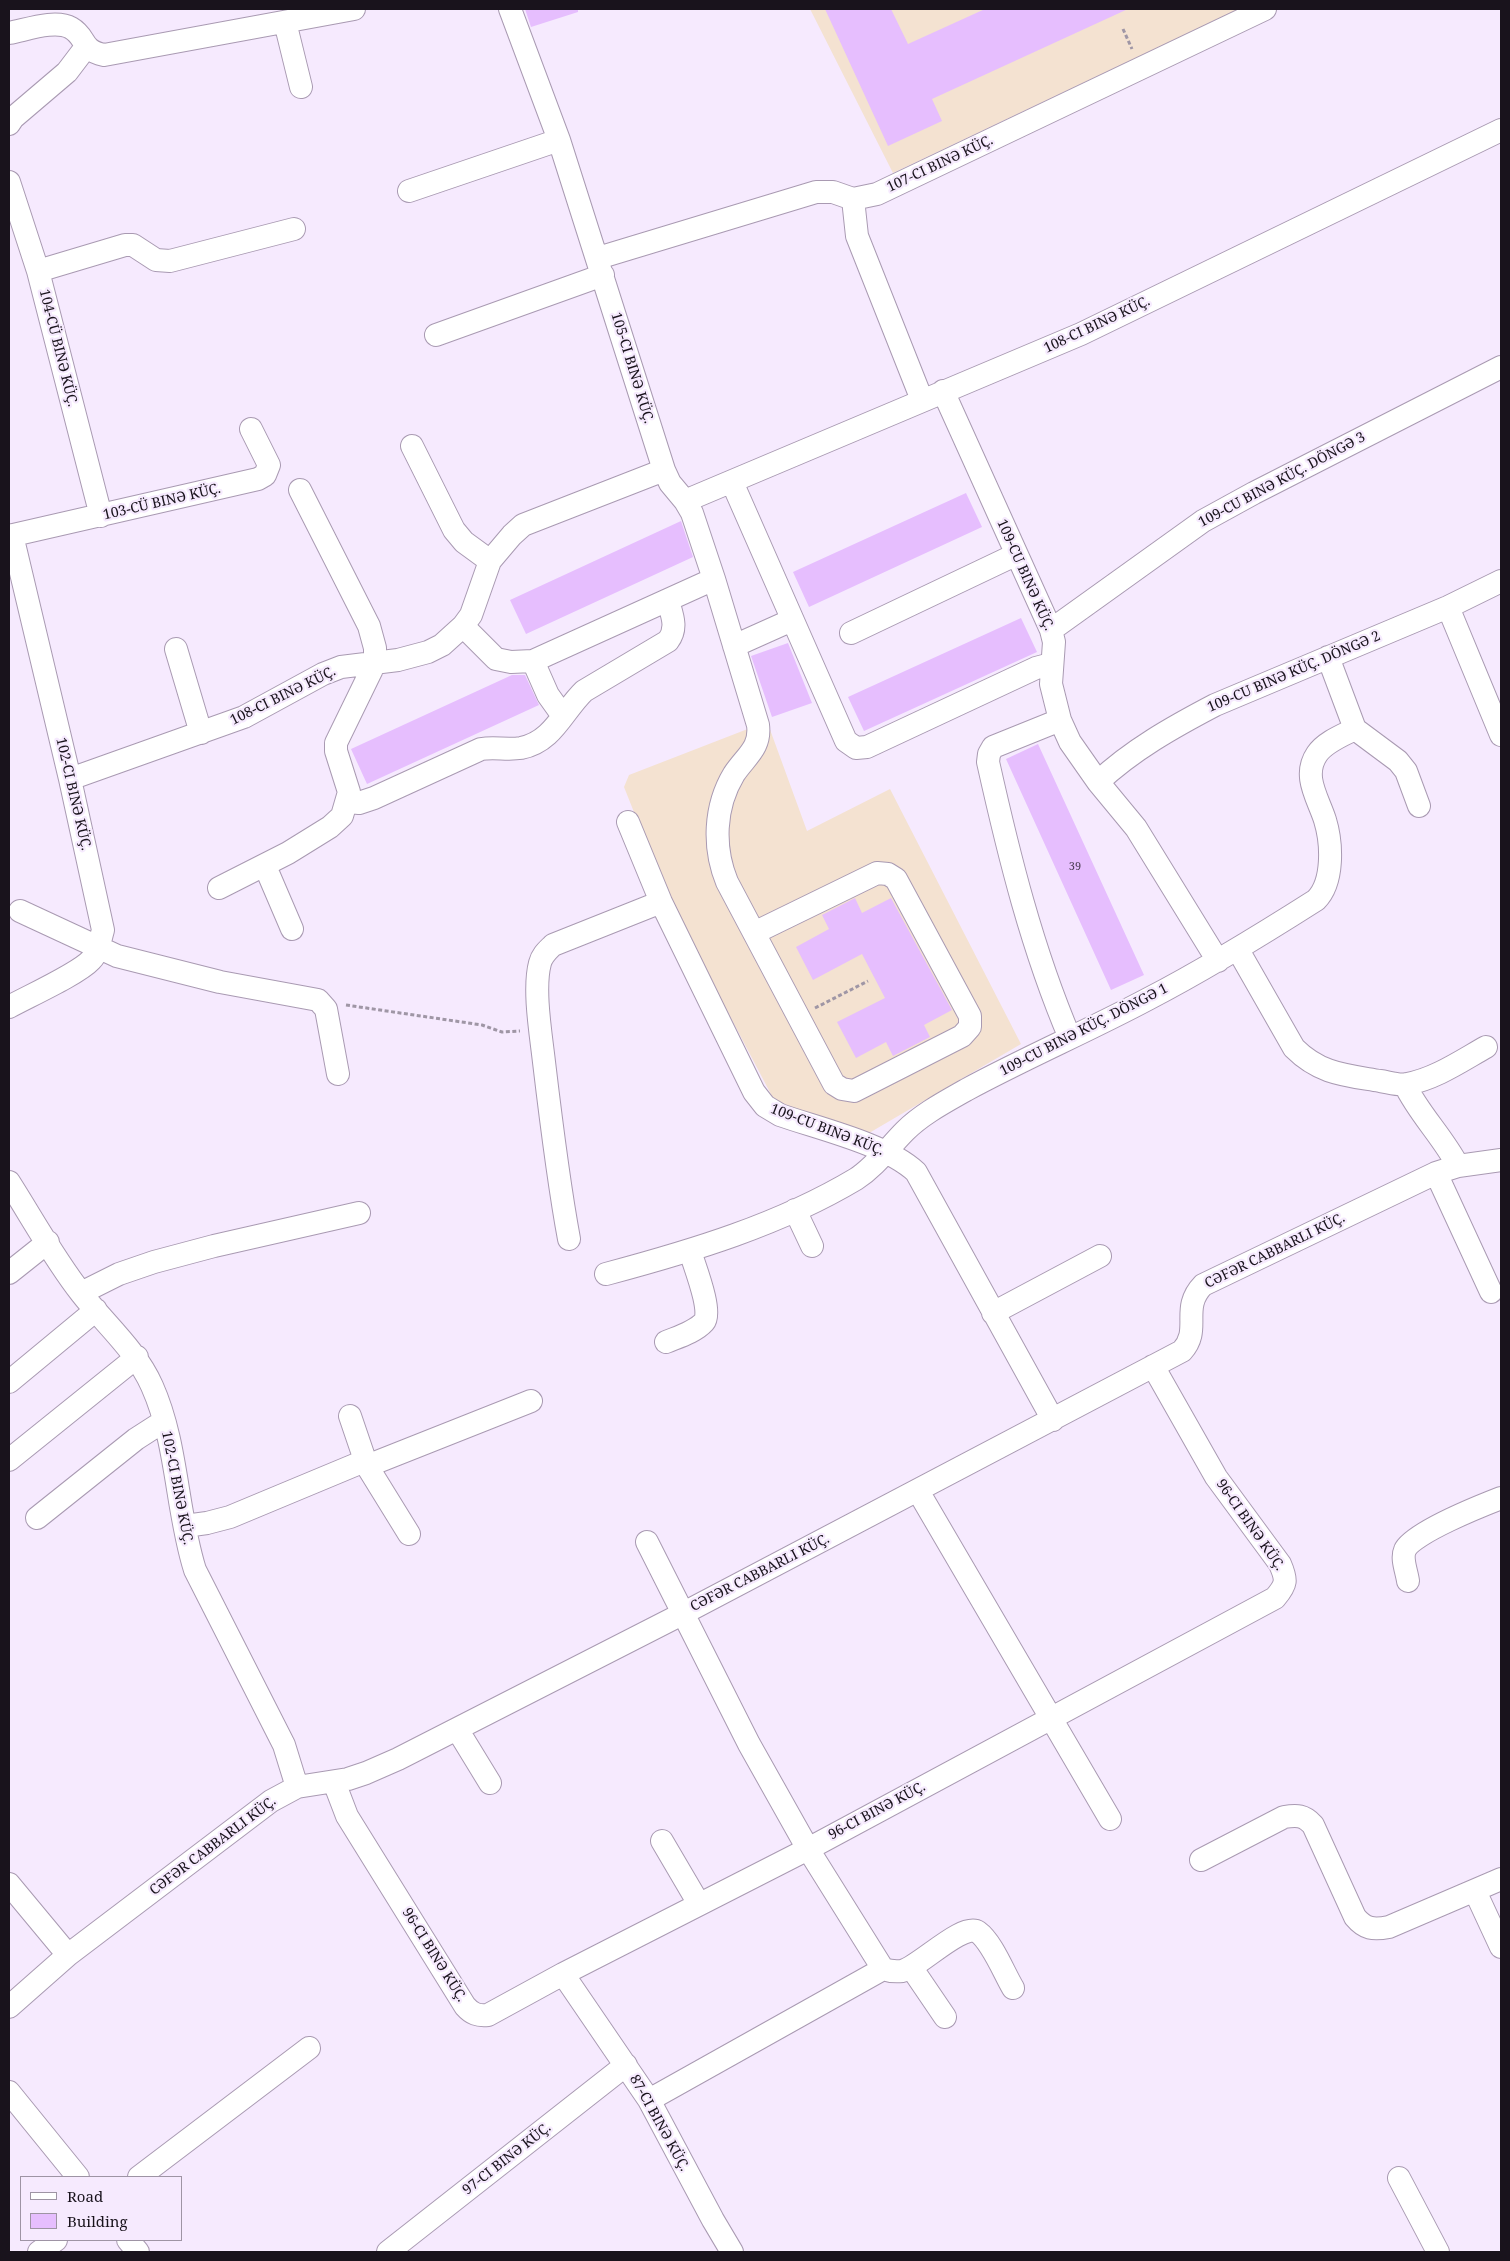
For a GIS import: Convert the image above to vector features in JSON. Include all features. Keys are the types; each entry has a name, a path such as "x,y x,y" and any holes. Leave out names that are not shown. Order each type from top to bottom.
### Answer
{"street":[{"path":"9,33 73,19 86,47 94,53 104,55 354,9"},
{"name":"105-CI BINƏ KÜÇ.","path":"510,9 559,140 664,470 670,483 692,513 758,725 760,738 734,775 723,801 718,820 717,848 719,862 727,882 754,933"},
{"name":"107-CI BINƏ KÜÇ.","path":"436,335 600,266 816,192 833,192 853,199 877,194 1265,9"},
{"path":"285,22 301,87"},
{"path":"9,124 13,118 67,72 86,47"},
{"name":"108-CI BINƏ KÜÇ.","path":"685,501 1081,334 1501,130"},
{"path":"409,191 559,140"},
{"name":"104-CÜ BINƏ KÜÇ.","path":"9,182 38,271 101,516"},
{"path":"853,199 857,236 922,400"},
{"path":"38,271 133,245 156,260 170,261 294,229"},
{"name":"109-CU BINƏ KÜÇ. DÖNGƏ 3","path":"1051,630 1203,521 1501,367"},
{"name":"109-CU BINƏ KÜÇ.","path":"943,391 1015,555 1051,630 1054,642 1051,684 1060,720 1070,742 1098,782 1136,828 1218,961"},
{"name":"103-CÜ BINƏ KÜÇ.","path":"10,535 101,516 258,479 265,475 268,466 251,430"},
{"path":"412,446 454,530 464,542 490,561"},
{"name":"108-CI BINƏ KÜÇ.","path":"70,779 244,717 322,674 341,667 375,663 428,652 442,645 463,626 471,615 490,561 523,525 664,470"},
{"path":"732,482 846,741 856,748 867,747 1036,668 1051,664"},
{"path":"219,888 265,866 330,827 342,816 348,802 349,792 336,752 336,742 375,663 375,648 369,626 300,490"},
{"name":"102-CI BINƏ KÜÇ.","path":"10,535 101,914 103,930 98,949"},
{"path":"851,633 1015,555"},
{"path":"463,626 496,659 511,662 533,660 714,580"},
{"name":"109-CU BINƏ KÜÇ. DÖNGƏ 2","path":"1098,782 1122,760 1178,724 1215,705 1448,608 1501,581"},
{"path":"348,802 359,803 374,798 481,749 496,747 521,748 545,738 554,730 584,691 668,641 674,633 674,623 668,601"},
{"path":"1448,608 1501,735"},
{"path":"734,646 792,620"},
{"path":"176,649 201,733"},
{"path":"1328,657 1355,729 1398,761 1406,771 1419,806"},
{"path":"533,660 548,695 563,716"},
{"path":"1060,720 993,747 988,762 1007,848 1041,966 1070,1038"},
{"name":"109-CU BINƏ KÜÇ. DÖNGƏ 1","path":"606,1274 690,1251 795,1210 856,1179 871,1169 906,1130 925,1114 966,1090 1146,1000 1218,961 1316,900 1323,892 1329,876 1328,841 1325,820 1314,793 1310,775 1317,753 1327,744 1355,729"},
{"name":"109-CU BINƏ KÜÇ.","path":"628,822 661,902 754,1092 765,1106 780,1115 886,1152 904,1161 916,1172 1053,1420"},
{"path":"265,866 292,928"},
{"path":"877,873 888,874 896,879 966,1008 970,1016 970,1027 962,1036 854,1091 842,1089 834,1084 754,933 877,873"},
{"path":"569,1239 557,1167 540,1031 538,997 540,965 543,955 553,945 661,902"},
{"path":"20,911 98,949 117,956 220,982 318,1000 326,1010 338,1074"},
{"path":"9,1007 79,969 92,960 98,949"},
{"path":"1238,950 1294,1048 1306,1060 1323,1070 1405,1085 1431,1076 1486,1047"},
{"path":"1405,1085 1418,1109 1450,1151 1458,1166"},
{"path":"9,2007 68,1955 271,1801 297,1787 334,1782 366,1773 682,1614 1182,1351 1191,1338 1191,1304 1194,1294 1203,1285 1436,1173 1458,1166 1501,1160"},
{"path":"1436,1173 1491,1292"},
{"name":"102-CI BINƏ KÜÇ.","path":"9,1182 81,1293 137,1357 153,1388 171,1443 185,1526 196,1570 284,1745 297,1787"},
{"path":"795,1210 812,1246"},
{"path":"81,1293 119,1274 154,1262 359,1212"},
{"path":"9,1273 48,1242"},
{"path":"666,1342 698,1327 706,1320 708,1310 690,1251"},
{"path":"993,1313 1100,1256"},
{"path":"9,1382 96,1310"},
{"path":"9,1460 137,1357"},
{"path":"334,1782 347,1816 471,2012 481,2016 488,2015 563,1974 808,1849 1050,1717 1275,1598 1284,1588 1286,1576 1280,1564 1216,1477 1153,1366"},
{"path":"367,1466 531,1402"},
{"path":"350,1416 367,1466 409,1534"},
{"path":"37,1518 136,1439 164,1422"},
{"path":"185,1526 207,1523 230,1516 362,1462 367,1466"},
{"path":"918,1491 1110,1819"},
{"path":"1408,1581 1403,1555 1405,1548 1428,1532 1469,1511 1501,1498"},
{"path":"647,1542 749,1744 808,1849 883,1969"},
{"path":"457,1728 490,1782"},
{"path":"1201,1860 1284,1816 1296,1815 1306,1817 1313,1825 1355,1917 1362,1926 1374,1930 1389,1927 1501,1879"},
{"path":"662,1841 699,1904"},
{"path":"9,1884 68,1955"},
{"path":"1475,1891 1501,1947"},
{"path":"649,2100 883,1969 892,1971 911,1967 956,1936 971,1930 984,1937 1013,1988"},
{"path":"911,1967 945,2017"},
{"name":"87-CI BINƏ KÜÇ.","path":"563,1974 649,2100 712,2220 732,2252"},
{"path":"140,2176 309,2048"},
{"name":"97-CI BINƏ KÜÇ.","path":"388,2252 626,2065"},
{"path":"9,2092 77,2176"},
{"path":"1399,2178 1438,2252"},
{"path":"39,2252 55,2241"},
{"path":"129,2241 138,2252"}],"path":[{"path":"799,1016 868,981"},
{"path":"326,1010 348,1004 482,1026 502,1032 540,1031"}],"shaded area":[{"path":"810,9 1239,9 893,173"},
{"path":"768,724 807,831 890,789 1021,1044 864,1136 774,1100 669,900 624,787 629,775 758,725"}],"building":[{"path":"525,9 578,9 578,12 531,27"},
{"path":"825,9 891,9 908,44 985,9 1128,9 932,99 942,121 888,146"},
{"path":"966,493 982,527 809,607 793,572"},
{"path":"681,521 693,557 526,634 510,600"},
{"path":"1021,618 1037,652 864,731 848,697"},
{"path":"788,643 812,703 772,717 751,656"},
{"path":"512,675 525,675 539,705 367,784 351,749"},
{"path":"1038,744 1144,975 1111,990 1006,759"},
{"path":"855,898 862,913 891,898 952,1010 924,1025 930,1037 893,1056 886,1042 856,1058 837,1022 885,998 862,954 813,980 796,947 829,929 822,915"}]}
